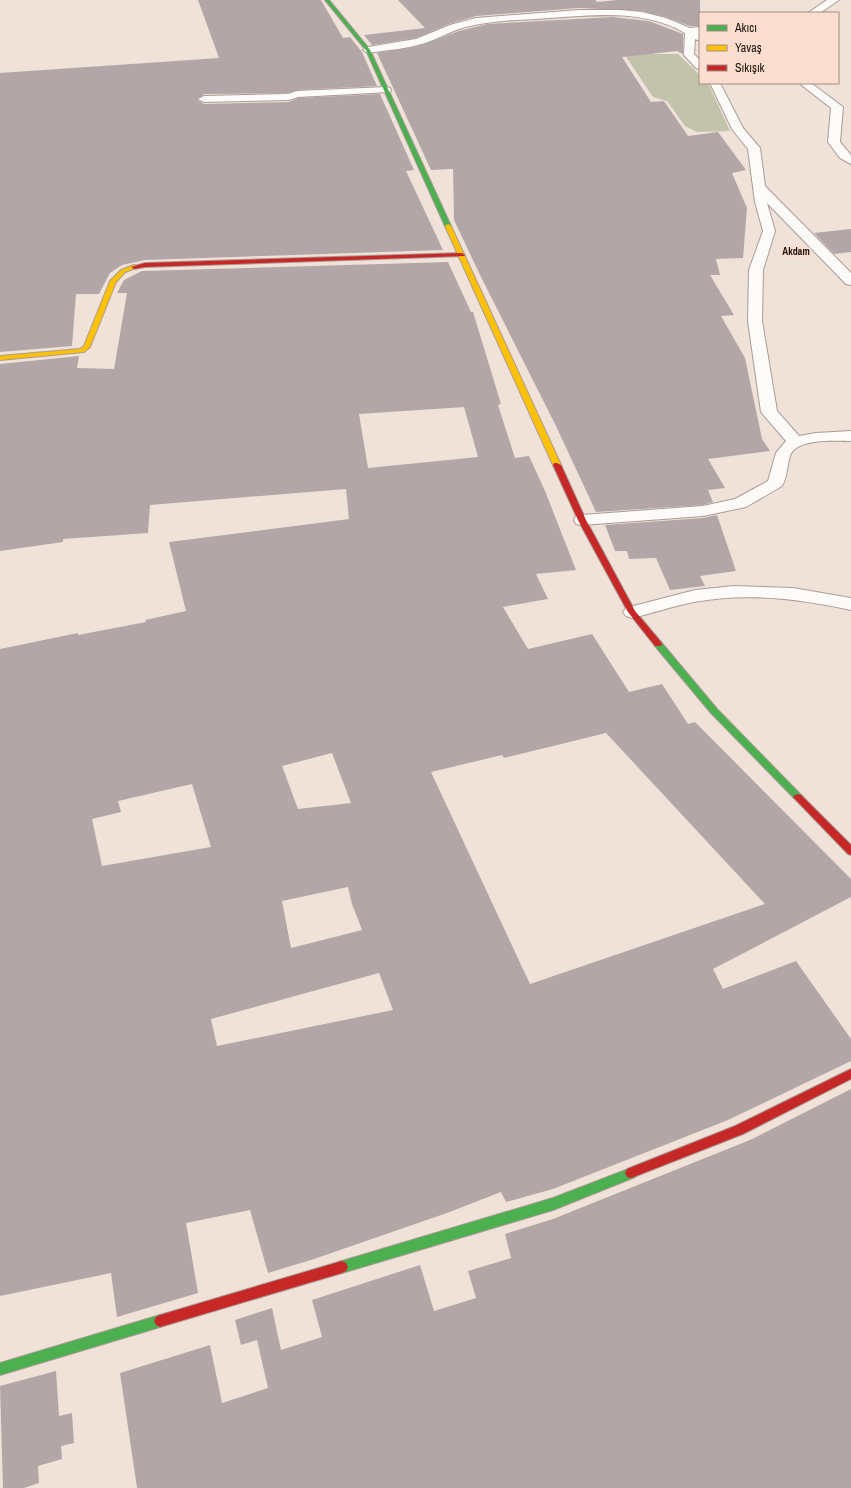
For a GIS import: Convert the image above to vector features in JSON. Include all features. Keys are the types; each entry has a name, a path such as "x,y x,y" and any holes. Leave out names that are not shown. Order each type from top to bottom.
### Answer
{"street":[{"path":"327,0 368,50 582,520 632,612 714,711 851,851"},
{"path":"815,12 834,0"},
{"path":"368,50 414,43 447,29 468,23 612,11 638,14 695,31 689,55 699,65"},
{"path":"715,84 738,128 754,148 761,202 769,231 756,270 755,322 769,412 795,442"},
{"path":"805,84 836,108 834,142 844,156 851,160"},
{"path":"204,99 289,97 297,94 386,90"},
{"path":"759,187 851,281"},
{"path":"0,358 82,351 87,347 113,281 118,273 128,268 144,265 462,256"},
{"path":"582,520 703,511 740,502 776,483 785,450 795,442 817,438 851,436"},
{"path":"632,612 696,596 752,592 815,596 851,604"},
{"path":"0,1369 553,1204 739,1130 851,1074"}],"green space":[{"path":"647,50 655,54 678,54 699,74 699,84 708,84 730,131 697,132 685,126 667,101 653,97 623,52"}],"building":[{"path":"198,0 321,0 343,38 350,37 362,52 377,86 297,90 288,93 204,94 197,100 204,104 289,102 298,98 380,94 414,170 406,171 443,250 145,260 122,265 110,273 99,294 76,294 72,346 0,352 0,73 219,58"},
{"path":"398,0 595,0 597,2 617,0 700,0 699,26 690,26 666,17 642,11 579,8 476,16 449,24 416,38 372,45 364,35 425,28"},
{"path":"612,17 649,21 683,34 683,54 677,51 622,57 651,102 664,101 688,136 718,132 746,170 732,173 747,208 743,258 716,259 720,275 710,275 734,315 721,316 745,358 762,439 770,451 708,459 725,488 708,490 713,502 703,505 596,512 556,426 454,220 453,169 431,170 377,53 418,46 459,31 487,24"},
{"path":"851,229 851,252 834,254 814,233"},
{"path":"448,262 471,312 473,312 501,404 498,405 515,458 529,456 545,491 576,570 536,574 548,599 503,607 528,649 592,634 629,692 662,684 688,724 695,722 851,879 851,897 713,969 723,989 796,961 851,1039 851,1061 728,1120 553,1189 506,1202 501,1192 447,1213 314,1259 268,1273 250,1210 186,1223 198,1293 117,1317 111,1273 0,1296 0,649 78,633 78,635 146,622 145,620 186,611 169,542 349,519 346,489 150,505 148,533 63,539 63,542 0,551 0,364 79,356 77,368 114,369 127,293 117,293 124,280 142,271","holes":["464,407 478,457 368,468 359,414","606,733 765,904 530,984 431,772 502,755 504,758","332,753 351,803 298,809 282,766","192,784 211,847 102,866 92,819 121,812 118,801","348,887 352,904 362,930 291,948 282,901","379,973 393,1010 217,1046 211,1019"]},
{"path":"717,515 736,571 700,576 705,586 670,590 656,558 629,559 627,551 615,551 605,525 703,518"},
{"path":"851,1089 851,1488 137,1488 120,1373 210,1345 222,1403 268,1388 257,1340 241,1345 235,1320 272,1308 281,1350 322,1337 312,1300 420,1265 434,1311 476,1298 468,1271 511,1258 505,1234 553,1219 750,1140"},
{"path":"56,1371 59,1416 72,1413 74,1443 61,1446 62,1459 38,1466 39,1483 24,1488 3,1488 0,1386"}],"traffic: fast":[{"path":"327,0 368,50 448,226"},
{"path":"658,644 714,711 798,797"},
{"path":"342,1267 553,1204 631,1173"},
{"path":"0,1369 160,1321"}],"traffic: slow":[{"path":"448,226 557,465"},
{"path":"0,358 82,351 87,347 113,281 123,271 134,267"}],"traffic: jam":[{"path":"134,267 145,265 462,255"},
{"path":"557,465 582,520 632,612 658,644"},
{"path":"798,797 851,851"},
{"path":"631,1173 739,1130 851,1074"},
{"path":"160,1321 342,1267"}],"district":[{"name":"Akdam","path":"796,251"}]}
